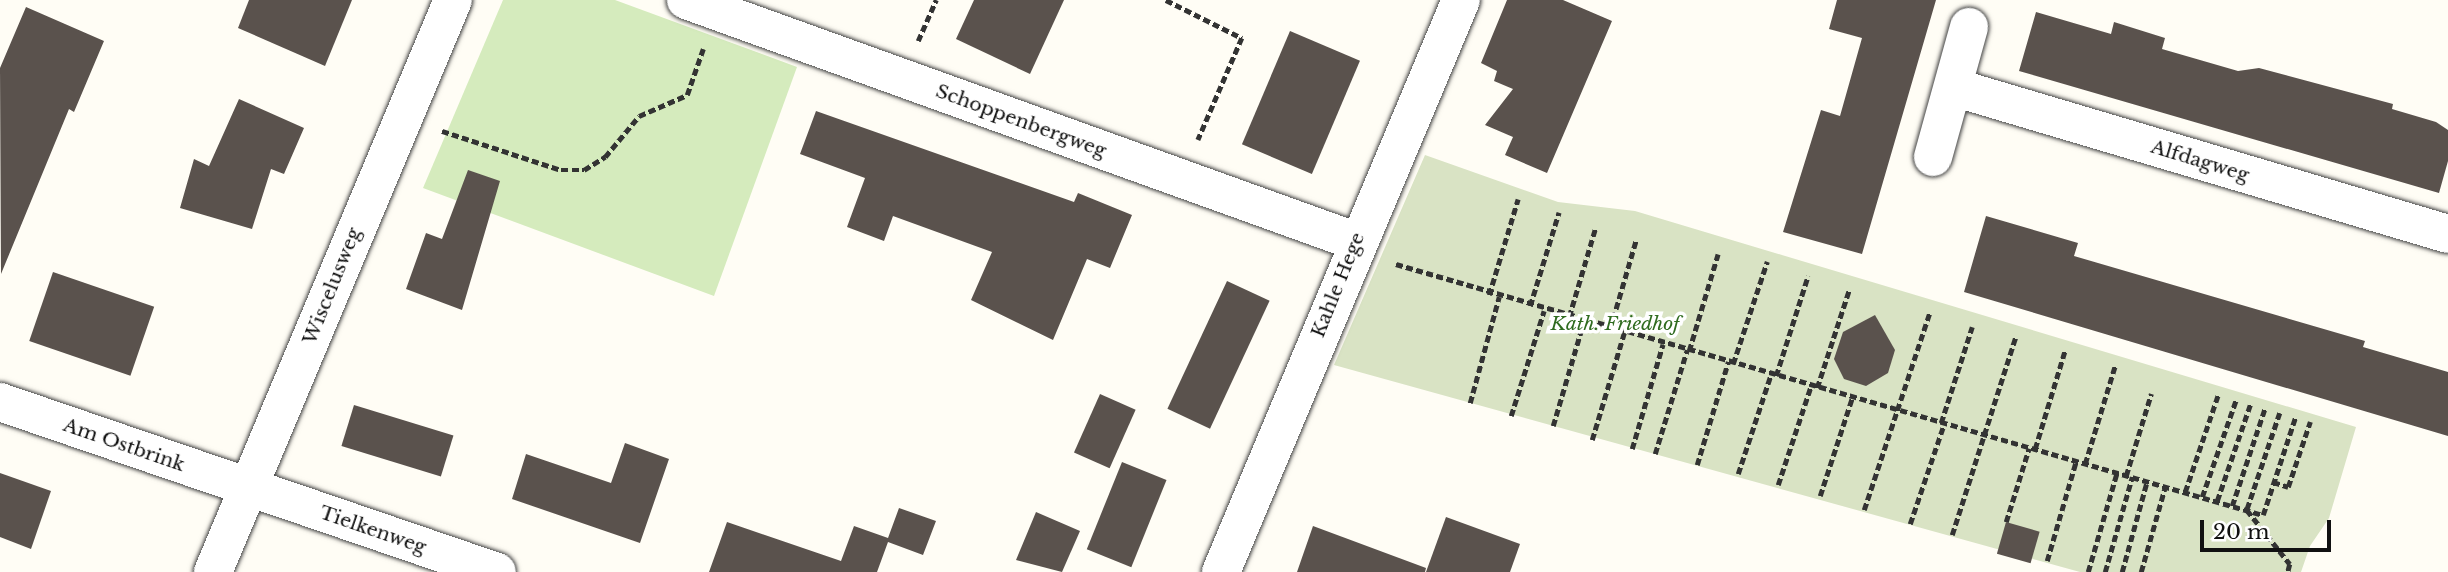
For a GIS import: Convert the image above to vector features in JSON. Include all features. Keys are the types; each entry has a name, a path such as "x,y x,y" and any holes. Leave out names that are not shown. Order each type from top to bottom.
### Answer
{"street":[{"name":"Wiscelusweg","path":"213,572 402,116 453,0"},
{"name":"Kahle Hege","path":"1221,572 1354,245 1461,0"},
{"name":"Schoppenbergweg","path":"702,6 1181,179 1354,245"},
{"path":"1933,157 1969,27"},
{"name":"Alfdagweg","path":"1953,87 2448,234"},
{"name":"Am Ostbrink","path":"0,402 248,487"},
{"name":"Tielkenweg","path":"248,487 497,572"}],"path":[{"path":"1166,0 1242,38 1181,179"},
{"path":"402,116 561,170 584,170 605,157 639,116 687,95 702,6"},
{"path":"1489,295 1518,199"},
{"path":"1530,306 1559,212"},
{"path":"1569,317 1595,229"},
{"path":"1610,329 1636,240"},
{"path":"1354,245 1489,295 2263,514 2295,418"},
{"path":"1656,454 1718,254"},
{"path":"1698,465 1767,262"},
{"path":"1738,474 1808,276"},
{"path":"1778,485 1849,290"},
{"path":"1470,403 1499,297"},
{"path":"1511,416 1544,311"},
{"path":"1864,510 1930,312"},
{"path":"1553,426 1584,321"},
{"path":"1910,524 1972,327"},
{"path":"1592,440 1624,333"},
{"path":"1952,535 2016,337"},
{"path":"1632,449 1663,344"},
{"path":"2007,522 2065,350"},
{"path":"2085,464 2116,366"},
{"path":"2105,572 2151,394"},
{"path":"2185,492 2218,395"},
{"path":"1819,496 1852,398"},
{"path":"2202,497 2235,400"},
{"path":"2217,501 2250,405"},
{"path":"2232,506 2265,408"},
{"path":"2247,510 2280,413"},
{"path":"2273,482 2288,487 2310,422"},
{"path":"2047,561 2076,461"},
{"path":"2088,572 2117,472"},
{"path":"2122,572 2147,481"},
{"path":"2141,572 2165,487"},
{"path":"2247,510 2290,564 2288,572"}],"green space":[{"path":"503,0 615,0 797,67 714,296 423,188"},
{"name":"Kath. Friedhof","path":"1425,155 1558,202 1635,211 2356,427 2329,518 2310,546 2301,572 2080,572 1334,365"}],"building":[{"path":"249,0 352,0 325,66 238,28"},
{"path":"974,0 1064,0 1030,74 956,39"},
{"path":"1507,0 1563,0 1612,21 1547,173 1505,155 1513,137 1485,125 1513,89 1494,81 1497,71 1481,63"},
{"path":"1837,0 1936,0 1862,254 1783,232 1821,110 1840,116 1862,38 1829,29"},
{"path":"26,7 104,41 74,112 69,109 1,274 0,68"},
{"path":"2036,12 2111,34 2114,22 2165,38 2162,49 2238,71 2259,68 2393,104 2392,109 2436,122 2448,130 2448,161 2439,193 2019,71"},
{"path":"1290,31 1360,61 1312,174 1242,144"},
{"path":"239,99 304,128 284,174 271,169 252,229 180,208 194,159 209,166"},
{"path":"816,111 1074,202 1078,193 1132,215 1110,268 1087,259 1053,340 971,300 992,252 893,216 884,241 847,227 865,178 800,154"},
{"path":"468,170 500,181 462,310 406,289 426,233 442,239"},
{"path":"1986,216 2078,243 2074,256 2365,341 2363,347 2448,372 2448,436 1964,292"},
{"path":"53,272 154,307 130,376 29,341"},
{"path":"1227,281 1270,301 1210,429 1167,409"},
{"path":"1875,315 1895,350 1888,373 1866,386 1844,379 1834,359 1843,332"},
{"path":"1100,394 1136,410 1110,468 1074,452"},
{"path":"354,405 453,435 441,477 341,446"},
{"path":"625,443 669,459 640,543 512,499 526,454 611,483"},
{"path":"1122,462 1167,480 1131,567 1087,549"},
{"path":"0,473 51,491 31,549 0,537"},
{"path":"899,508 936,521 923,555 888,542 877,572 709,572 727,522 841,561 854,526 888,538"},
{"path":"1036,512 1080,531 1062,572 1016,560"},
{"path":"1446,517 1520,544 1510,572 1426,572"},
{"path":"2006,522 2040,532 2031,563 1997,554"},
{"path":"1313,526 1426,568 1425,572 1297,572"}]}
